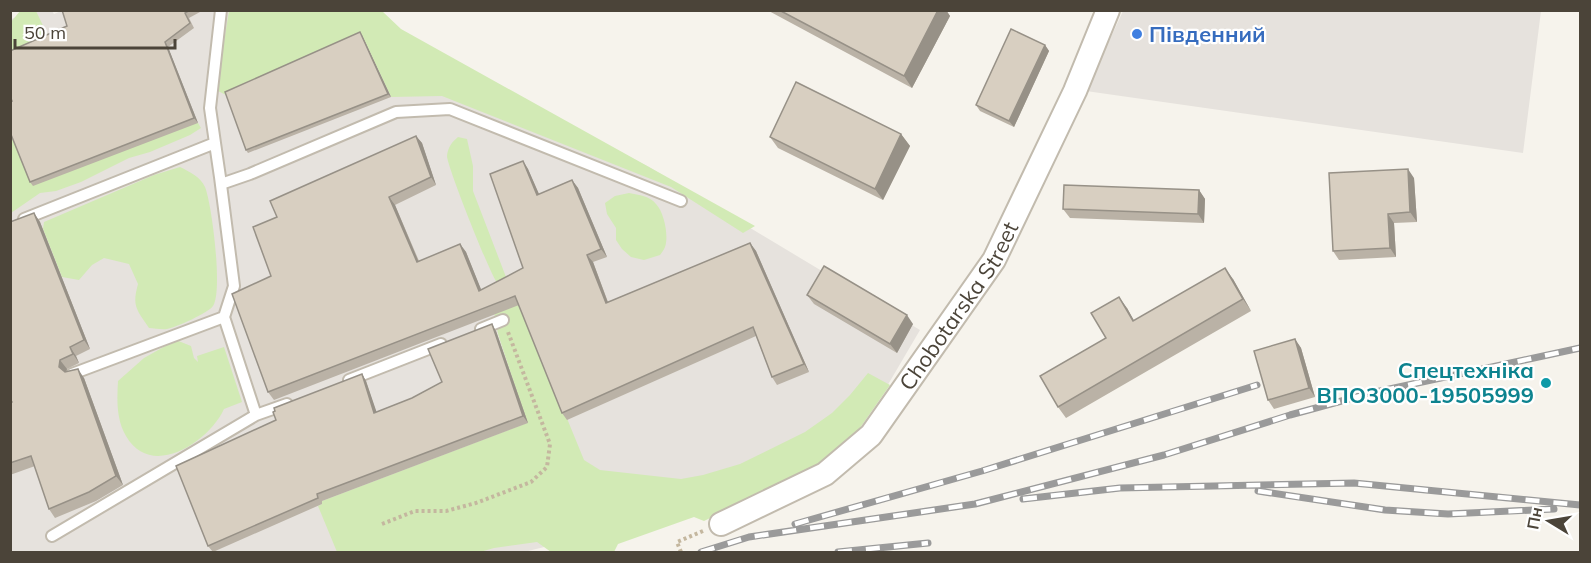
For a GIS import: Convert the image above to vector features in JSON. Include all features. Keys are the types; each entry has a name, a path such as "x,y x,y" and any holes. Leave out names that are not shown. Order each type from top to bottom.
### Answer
{"street":[{"name":"Chobotarska Street","path":"721,524 825,474 871,435 994,260 1075,91 1108,10"}],"lane":[{"path":"222,10 210,108 234,286 225,317 256,415"},
{"path":"221,184 396,112 450,109 681,201"},
{"path":"21,220 215,143"},
{"path":"72,374 225,317"},
{"path":"471,333 503,320"},
{"path":"342,382 450,341"},
{"path":"52,536 256,415 299,399"}],"path":[{"path":"382,524 415,512 446,511 476,503 531,482 547,467 550,444 503,320"},
{"path":"681,552 677,542 721,524"}],"shaded area":[{"path":"64,10 372,11 395,33 649,167 920,330 886,388 771,491 524,552 11,552 10,20 27,11 52,11 54,14"},
{"path":"1123,11 1541,11 1523,153 1086,91"}],"green space":[{"path":"20,11 36,11 50,40 11,58 11,22"},
{"path":"229,11 382,11 401,29 755,226 743,233 671,187 442,96 391,97 362,35 228,96 216,90"},
{"path":"198,123 201,128 190,135 129,158 81,182 56,191 40,193 11,213 10,128"},
{"path":"458,137 467,139 473,166 473,191 511,290 501,286 492,273 449,164 448,150"},
{"path":"180,167 201,180 208,196 217,267 216,298 210,309 185,323 167,329 149,328 136,307 135,297 138,284 129,264 104,258 92,265 79,280 62,277 43,229 44,222 154,175"},
{"path":"629,193 651,199 659,208 665,224 666,237 665,247 660,255 644,260 631,257 616,240 616,228 607,214 605,203 615,196"},
{"path":"504,300 521,306 584,460 600,470 681,479 703,475 740,464 805,432 832,413 868,373 890,385 853,438 790,487 729,509 704,521 694,517 618,544 614,552 551,552 537,542 480,552 337,552 318,506 322,504 322,501 527,423 498,334 493,306"},
{"path":"176,340 191,346 194,358 198,362 197,356 224,347 242,402 224,409 217,421 193,444 164,455 150,455 137,449 126,436 120,423 118,381 144,358"}],"building":[{"path":"62,10 190,10 185,13 190,23 165,42 194,118 30,182 10,132 10,101 12,101 10,51 67,26"},
{"path":"779,10 938,10 904,76"},
{"path":"1011,29 1045,45 1009,121 976,105"},
{"path":"360,32 388,94 246,150 225,92"},
{"path":"796,82 901,134 875,189 770,137"},
{"path":"416,136 431,177 389,197 417,262 460,244 479,291 523,268 490,174 523,161 537,195 572,180 601,249 587,255 606,303 750,243 804,364 772,377 753,327 562,413 515,296 268,392 232,294 271,276 253,227 277,217 270,201"},
{"path":"1408,169 1410,212 1388,214 1390,248 1333,251 1329,173"},
{"path":"1064,185 1199,190 1198,214 1063,209"},
{"path":"34,213 84,340 70,347 73,354 60,360 59,367 65,372 78,369 116,476 89,492 49,509 31,456 10,463 10,403 12,402 10,399 10,222"},
{"path":"824,266 907,315 890,344 807,295"},
{"path":"1225,268 1243,299 1058,407 1040,376 1106,338 1091,313 1119,297 1133,321"},
{"path":"492,324 523,416 317,494 318,498 208,546 176,466 276,420 274,408 362,374 374,413 412,398 442,382 428,349"},
{"path":"1295,339 1309,388 1268,400 1254,351"}],"railway":[{"path":"701,552 749,537 975,504 1164,455 1290,415 1371,393 1580,348"},
{"path":"795,524 982,471 1257,385"},
{"path":"1023,499 1120,488 1354,483 1580,505"},
{"path":"1258,491 1385,510 1448,514 1554,509"},
{"path":"838,552 928,543"}],"place":[{"name":"Південний","path":"1137,34"},
{"name":"Спецтехніка ВПО3000-19505999","path":"1546,383"}]}
